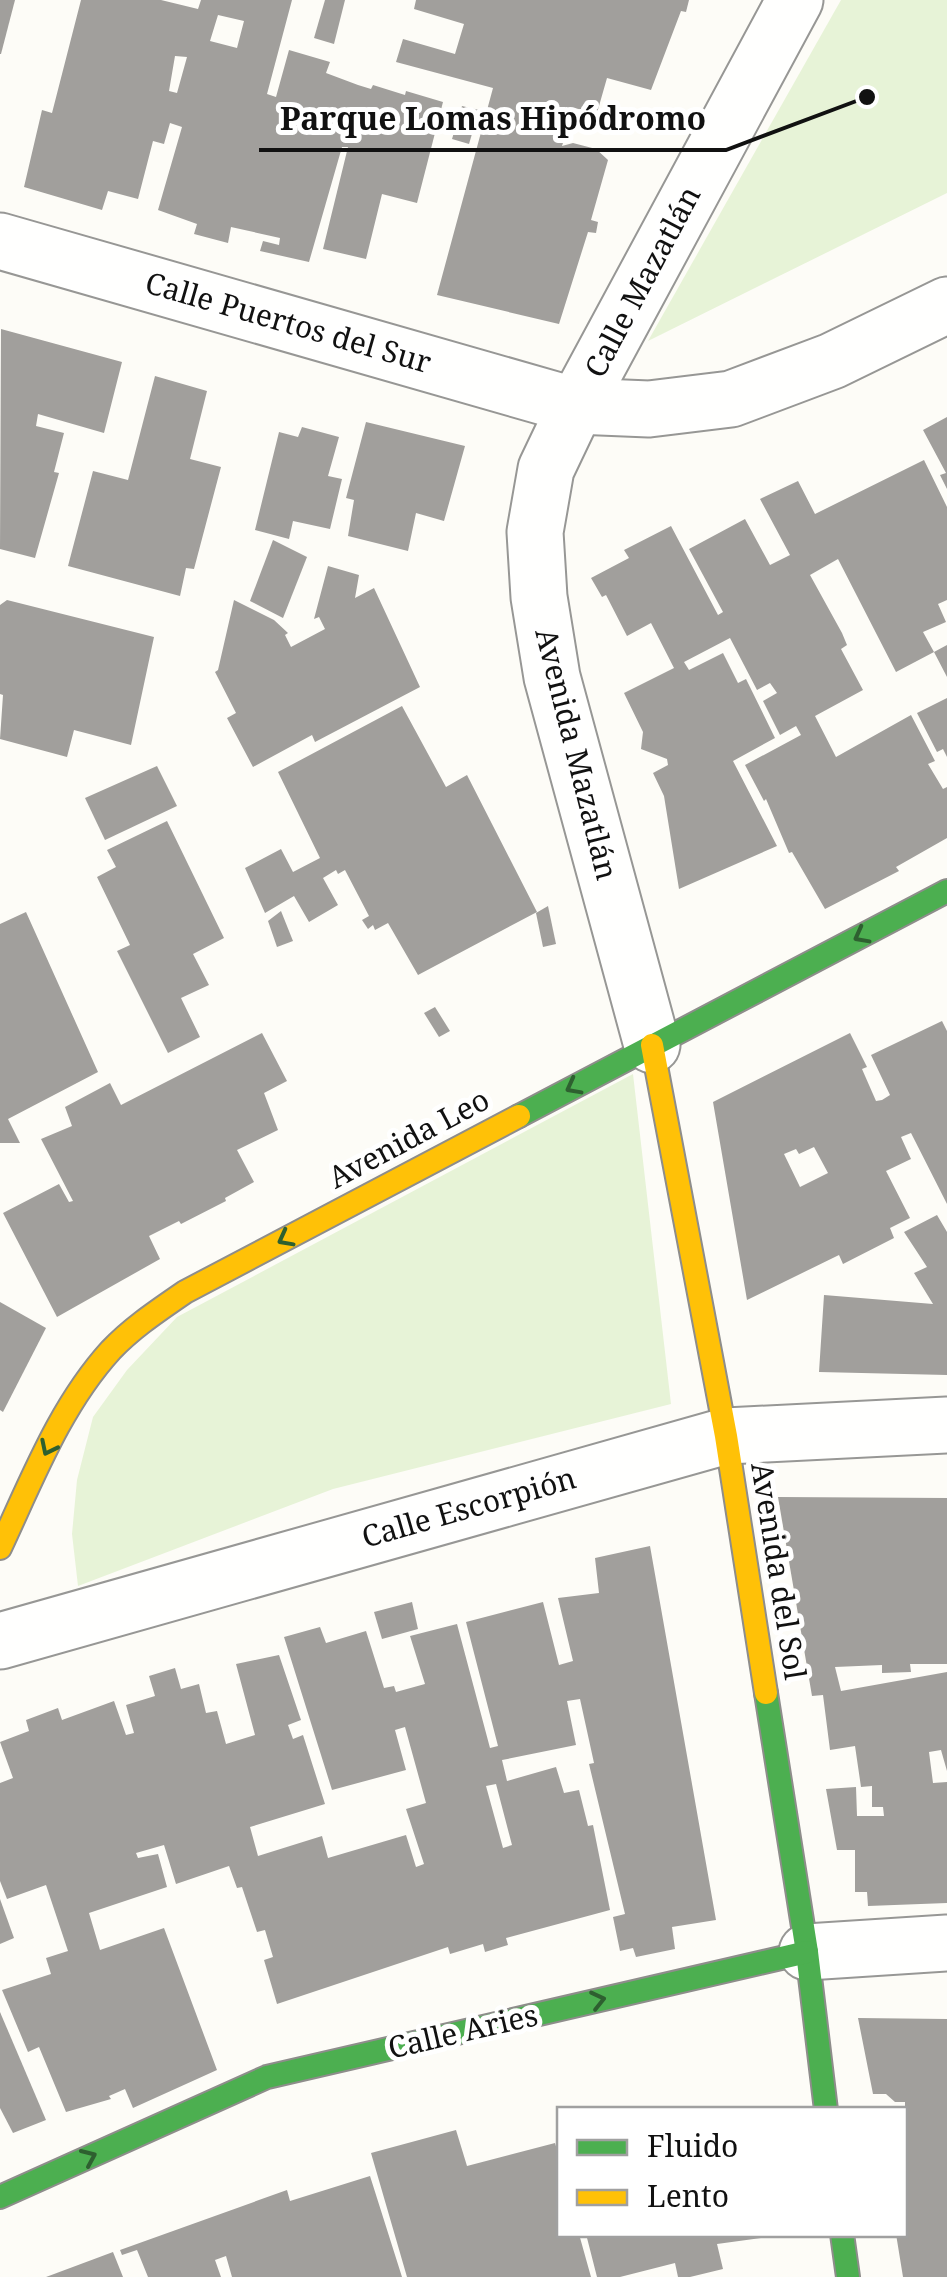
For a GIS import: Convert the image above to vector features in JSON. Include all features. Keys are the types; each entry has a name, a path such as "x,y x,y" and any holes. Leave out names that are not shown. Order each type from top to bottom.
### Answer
{"street":[{"name":"Calle Mazatlán","path":"576,406 795,0"},
{"name":"Calle Puertos del Sur","path":"0,240 576,406 649,409 731,400 832,362 947,305"},
{"name":"Avenida Mazatlán","path":"576,406 546,469 534,532 538,597 552,677 652,1045"},
{"name":"Avenida Leo","path":"0,1548 56,1432 88,1380 132,1330 185,1292 947,891"},
{"name":"Avenida del Sol","path":"652,1045 726,1436 808,1952 826,2107"},
{"name":"Calle Escorpión","path":"0,1641 726,1436 947,1425"},
{"name":"Calle Aries","path":"0,2197 267,2077 808,1952 947,1943"},
{"path":"842,2237 848,2277"}],"green space":[{"path":"841,0 947,0 947,193 648,341"},
{"path":"633,1074 671,1404 333,1489 78,1586 72,1534 77,1480 93,1417 127,1370 177,1317"}],"building":[{"path":"0,0 15,0 1,54 0,54"},
{"path":"81,0 161,0 198,9 201,0 292,0 267,94 276,97 289,50 330,62 326,73 358,85 371,89 373,85 405,95 406,91 443,102 417,203 382,194 366,259 323,249 348,147 342,147 309,262 260,251 263,241 279,245 280,238 231,227 228,243 194,234 197,224 158,210 182,127 170,123 164,144 153,141 138,199 108,191 102,210 24,187 42,110 52,113","holes":["218,15 244,21 237,48 210,41","175,56 187,57 177,93 169,91"]},
{"path":"325,0 345,0 334,44 314,38"},
{"path":"416,0 689,0 686,12 681,11 651,90 607,78 597,113 574,108 562,146 573,143 596,149 608,160 591,220 598,222 596,233 588,232 559,324 437,295 493,88 396,62 403,39 455,54 464,24 414,9"},
{"path":"462,106 479,110 469,144 452,139"},
{"path":"1,329 122,362 104,433 38,414 36,426 64,433 54,472 59,473 35,558 0,549"},
{"path":"155,376 207,391 190,459 221,467 194,569 186,568 180,596 68,566 93,471 128,480"},
{"path":"947,417 947,489 940,475 946,473 923,430"},
{"path":"366,422 465,446 444,521 416,513 408,551 348,536 354,500 346,498"},
{"path":"302,427 339,437 328,476 342,479 330,529 293,521 289,539 255,530 279,432 298,437"},
{"path":"924,460 947,507 947,600 938,604 946,622 923,632 934,652 896,672 838,559 810,575 842,633 847,645 841,649 863,690 815,716 836,757 911,715 935,761 928,764 943,789 947,787 947,838 896,867 899,871 825,909 792,852 789,853 766,799 745,765 801,735 796,726 780,735 763,701 777,693 770,683 757,690 730,638 684,662 689,670 723,653 738,683 746,679 775,738 733,761 777,846 679,889 664,796 653,773 668,765 667,759 641,749 643,732 624,693 674,668 651,623 627,636 606,595 602,597 591,578 629,558 624,550 671,526 718,615 723,612 689,549 745,519 770,565 790,555 760,499 798,481 815,514"},
{"path":"273,540 307,557 283,618 250,601"},
{"path":"328,566 359,575 355,598 374,588 420,687 315,742 312,735 253,767 227,718 236,713 215,672 234,600 274,620 288,633 285,635 291,647 325,629 319,617 314,619"},
{"path":"7,600 154,637 131,745 74,730 67,757 0,739 0,605"},
{"path":"947,645 947,677 934,652"},
{"path":"947,698 947,757 943,749 937,752 917,713"},
{"path":"402,706 446,787 467,775 537,912 418,975 388,923 368,929 362,920 369,916 345,870 338,874 336,870 323,878 338,905 309,922 294,896 265,913 245,868 281,849 293,872 320,858 278,772"},
{"path":"157,766 177,806 105,840 85,798"},
{"path":"167,821 224,938 193,954 209,985 181,998 200,1037 168,1053 117,951 130,945 97,877 116,867 107,850"},
{"path":"548,906 556,944 543,947 536,913"},
{"path":"281,911 293,941 277,947 268,921"},
{"path":"26,912 98,1072 8,1119 20,1143 0,1143 0,924"},
{"path":"435,1007 450,1031 439,1037 424,1013"},
{"path":"942,1021 947,1031 947,1204 911,1133 901,1137 911,1159 886,1171 910,1218 890,1228 894,1238 843,1264 839,1255 747,1300 713,1102 850,1033 867,1067 862,1069 876,1101 882,1100 890,1095 871,1055","holes":["814,1147 828,1173 800,1187 784,1154 796,1149 799,1154"]},
{"path":"262,1033 287,1081 264,1093 278,1130 237,1150 254,1182 225,1198 226,1201 149,1236 160,1259 57,1317 3,1213 59,1184 69,1202 73,1201 41,1139 72,1126 65,1107 110,1083 121,1105"},
{"path":"937,1215 947,1232 947,1375 819,1372 824,1295 933,1304 914,1273 927,1267 904,1232"},
{"path":"0,1302 46,1328 3,1412 0,1410"},
{"path":"778,1497 947,1498 947,1664 910,1664 911,1672 882,1673 882,1665 835,1667 841,1691 947,1672 947,1771 941,1750 929,1752 933,1783 947,1782 947,1903 868,1906 867,1892 855,1892 855,1850 837,1850 826,1789 856,1787 857,1816 884,1816 883,1807 872,1807 872,1786 861,1787 855,1746 830,1750 823,1695 812,1696"},
{"path":"650,1546 716,1920 672,1927 675,1949 636,1957 633,1948 620,1951 613,1917 625,1914 589,1764 594,1763 580,1699 567,1701 576,1745 502,1760 507,1781 556,1767 564,1793 579,1790 588,1826 593,1825 610,1910 506,1938 508,1945 485,1952 483,1944 450,1954 448,1947 277,2004 264,1960 273,1957 265,1930 257,1932 242,1887 237,1888 229,1866 176,1884 164,1845 136,1853 138,1858 158,1854 167,1887 89,1913 100,1950 164,1928 217,2070 133,2108 125,2089 109,2096 111,2099 66,2112 39,2047 28,2052 2,1990 51,1974 46,1958 68,1951 46,1885 7,1899 0,1881 0,1783 13,1778 0,1742 29,1731 26,1720 58,1708 62,1720 114,1701 126,1735 134,1733 126,1705 155,1696 149,1676 175,1668 181,1689 199,1684 206,1713 217,1711 226,1744 255,1735 236,1664 279,1655 301,1720 288,1725 293,1739 303,1735 325,1804 250,1827 258,1856 322,1836 328,1858 406,1835 416,1867 424,1864 406,1809 426,1803 405,1727 395,1730 406,1770 332,1790 284,1637 320,1627 326,1643 366,1631 384,1688 394,1686 396,1692 425,1684 410,1636 457,1624 490,1748 498,1746 466,1622 543,1602 559,1665 573,1661 558,1598 599,1593 595,1558","holes":["496,1784 512,1845 503,1848 486,1786"]},
{"path":"412,1602 418,1629 382,1639 374,1612"},
{"path":"0,1899 14,1938 0,1944"},
{"path":"0,2012 46,2120 13,2133 0,2108"},
{"path":"858,2018 947,2019 947,2277 903,2277 896,2237 907,2237 907,2107 905,2102 895,2102 886,2094 873,2094"},
{"path":"456,2130 467,2166 555,2143 557,2237 580,2237 591,2277 407,2277 371,2153"},
{"path":"370,2176 402,2277 232,2277 226,2256 215,2260 221,2277 148,2277 137,2250 122,2255 120,2250 287,2190 290,2201"},
{"path":"587,2237 761,2238 717,2244 723,2269 690,2277 678,2277 675,2263 620,2277 597,2277"},
{"path":"113,2252 123,2277 46,2277"}],"traffic: fast":[{"path":"519,1116 947,891"},
{"path":"766,1693 807,1952 826,2107"},
{"path":"0,2197 267,2077 807,1952"},
{"path":"842,2237 848,2277"}],"traffic: slow":[{"path":"652,1045 726,1436 766,1693"},
{"path":"0,1548 62,1419 93,1372 128,1334 185,1292 519,1116"}],"place":[{"name":"Parque Lomas Hipódromo","path":"867,97"}]}
